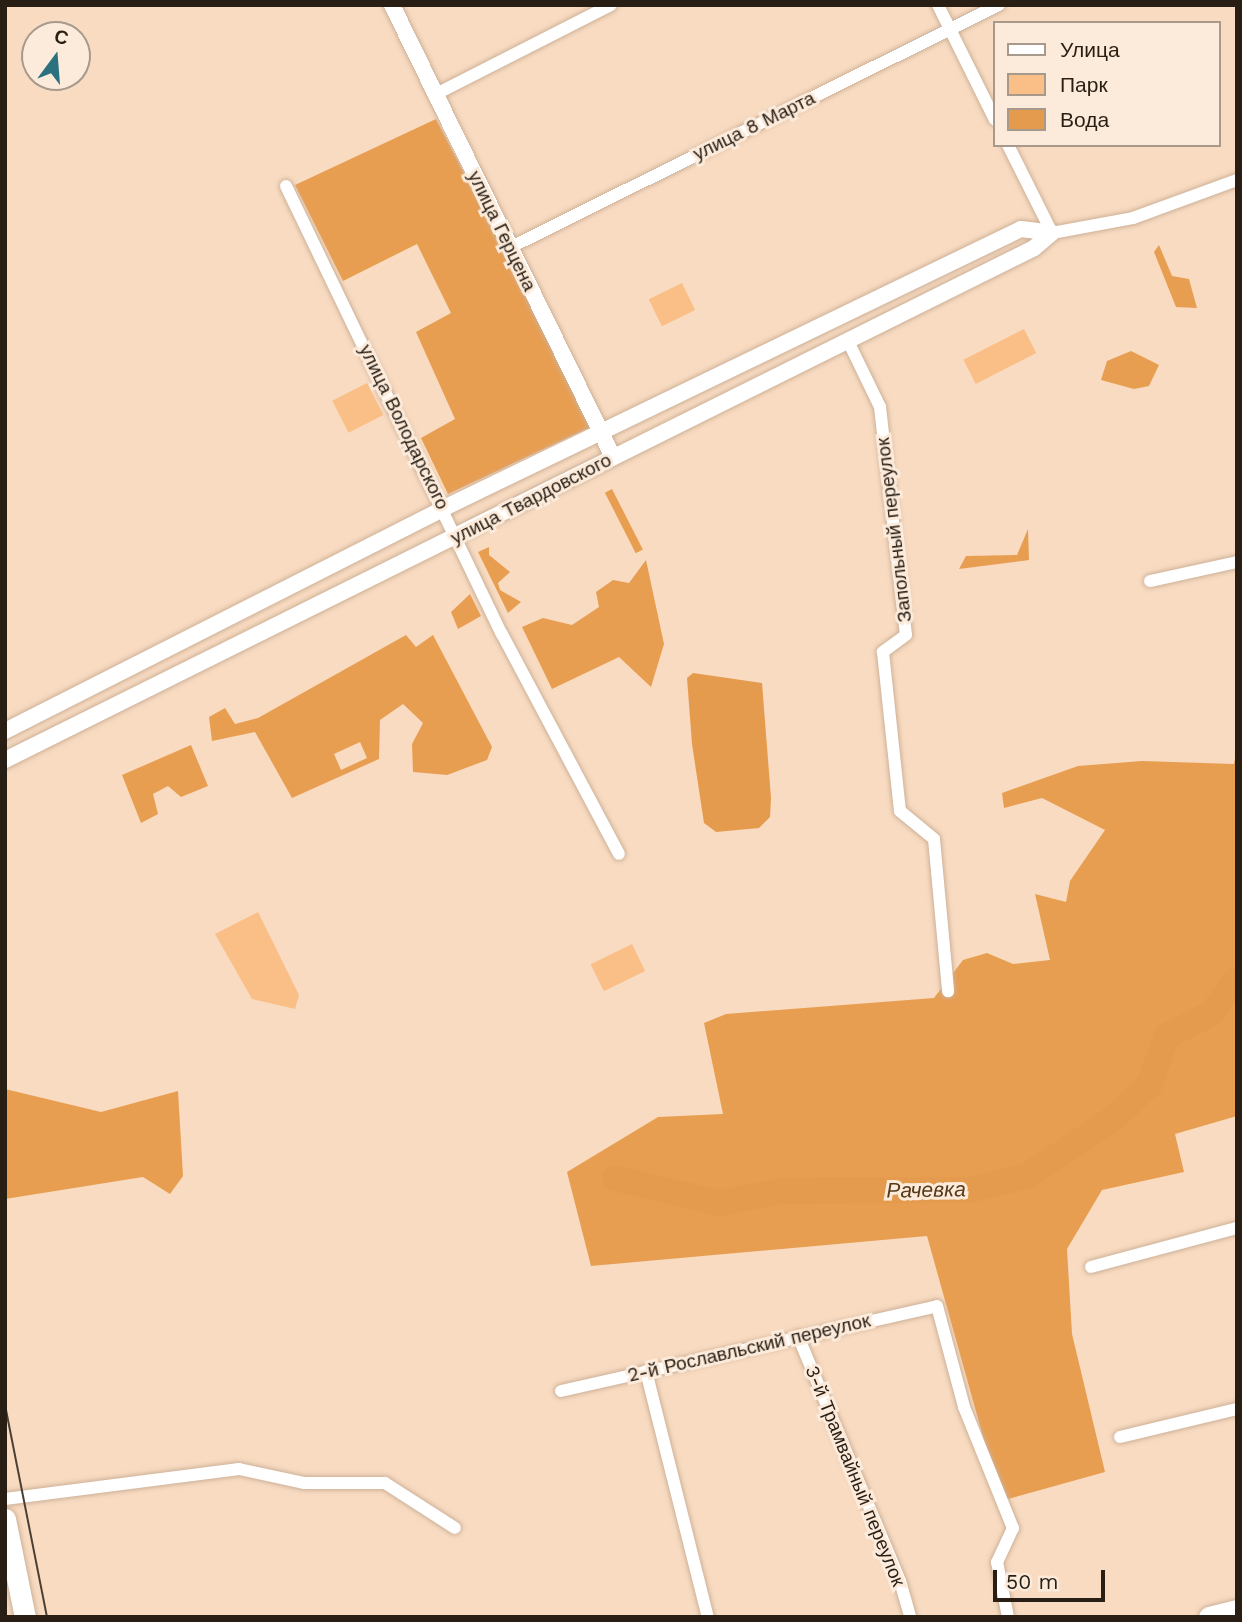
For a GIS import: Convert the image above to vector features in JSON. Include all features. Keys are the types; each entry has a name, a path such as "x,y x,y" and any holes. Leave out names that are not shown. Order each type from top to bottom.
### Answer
{"main road":[{"path":"5,1519 25,1617"},
{"path":"1209,1617 1237,1610"}],"street":[{"name":"улица Герцена","path":"392,5 613,457"},
{"path":"436,94 611,5"},
{"path":"938,5 993,116"},
{"name":"улица 8 Марта","path":"509,248 999,5"},
{"path":"1009,147 1052,233"},
{"name":"улица Твардовского","path":"5,730 444,508 1021,229 1052,233 1133,218 1237,180"},
{"name":"улица Володарского","path":"286,186 456,537 619,854"},
{"name":"улица Твардовского","path":"5,760 1034,248 1052,233"},
{"name":"Запольный переулок","path":"848,341 880,407 906,635 883,652 900,811 934,839 948,991"},
{"path":"1150,581 1237,562"},
{"path":"187,639 198,665"},
{"path":"1091,1267 1237,1228"},
{"name":"2-й Рославльский переулок","path":"561,1391 937,1306 964,1407 1013,1528 996,1562 1008,1617"},
{"name":"3-й Трамвайный переулок","path":"797,1336 900,1581 909,1617"},
{"path":"646,1371 708,1617"},
{"path":"1120,1437 1237,1409"},
{"path":"5,1499 239,1469 304,1483 385,1483 455,1528"}],"green space":[{"path":"682,283 695,310 662,326 649,299"},
{"path":"1024,329 1036,353 976,384 963,360"},
{"path":"367,383 383,415 349,433 332,401"},
{"path":"258,912 299,995 295,1009 252,999 215,934"},
{"path":"632,944 645,971 604,991 591,964"}],"shaded area":[{"path":"436,119 595,425 448,494 421,438 455,419 416,332 451,313 417,244 343,281 295,185"},
{"path":"1159,245 1172,276 1189,279 1197,308 1176,307 1154,252"},
{"path":"1131,351 1159,365 1149,386 1134,389 1101,380 1107,361"},
{"path":"612,489 643,550 636,553 605,493"},
{"path":"1028,529 1029,560 959,569 966,556 1017,555"},
{"path":"489,547 489,555 510,572 498,583 500,590 521,602 508,613 478,552"},
{"path":"646,560 664,644 651,687 619,657 552,689 522,627 543,618 572,625 599,607 596,592 613,580 629,583"},
{"path":"470,594 481,616 458,629 451,612"},
{"path":"406,635 416,647 433,635 492,747 487,760 447,775 413,772 412,744 423,723 403,704 380,720 379,759 292,798 255,732 212,741 209,717 225,708 235,724 258,718","holes":["360,742 367,758 341,770 334,754"]},
{"path":"191,745 208,786 181,797 168,786 153,794 158,814 141,823 122,775"},
{"path":"1237,747 1237,1116 1175,1134 1184,1172 1102,1190 1067,1249 1072,1334 1105,1472 1001,1501 927,1236 591,1266 567,1172 658,1117 723,1114 704,1023 726,1014 934,998 963,960 987,953 1013,964 1050,960 1035,894 1066,902 1070,881 1105,830 1042,798 1004,808 1002,793 1078,766 1142,761 1234,764"},
{"path":"5,1089 101,1112 178,1091 183,1176 170,1194 143,1177 5,1199"}],"water":[{"path":"693,673 762,683 771,798 770,817 759,828 716,832 704,823 692,744 687,678"}],"waterway":[{"name":"Рачевка","path":"615,1178 719,1203 781,1191 970,1190 1027,1176 1113,1119 1149,1085 1167,1036 1212,1013 1237,979"}],"tram line":[{"path":"5,1405 47,1617"}]}
